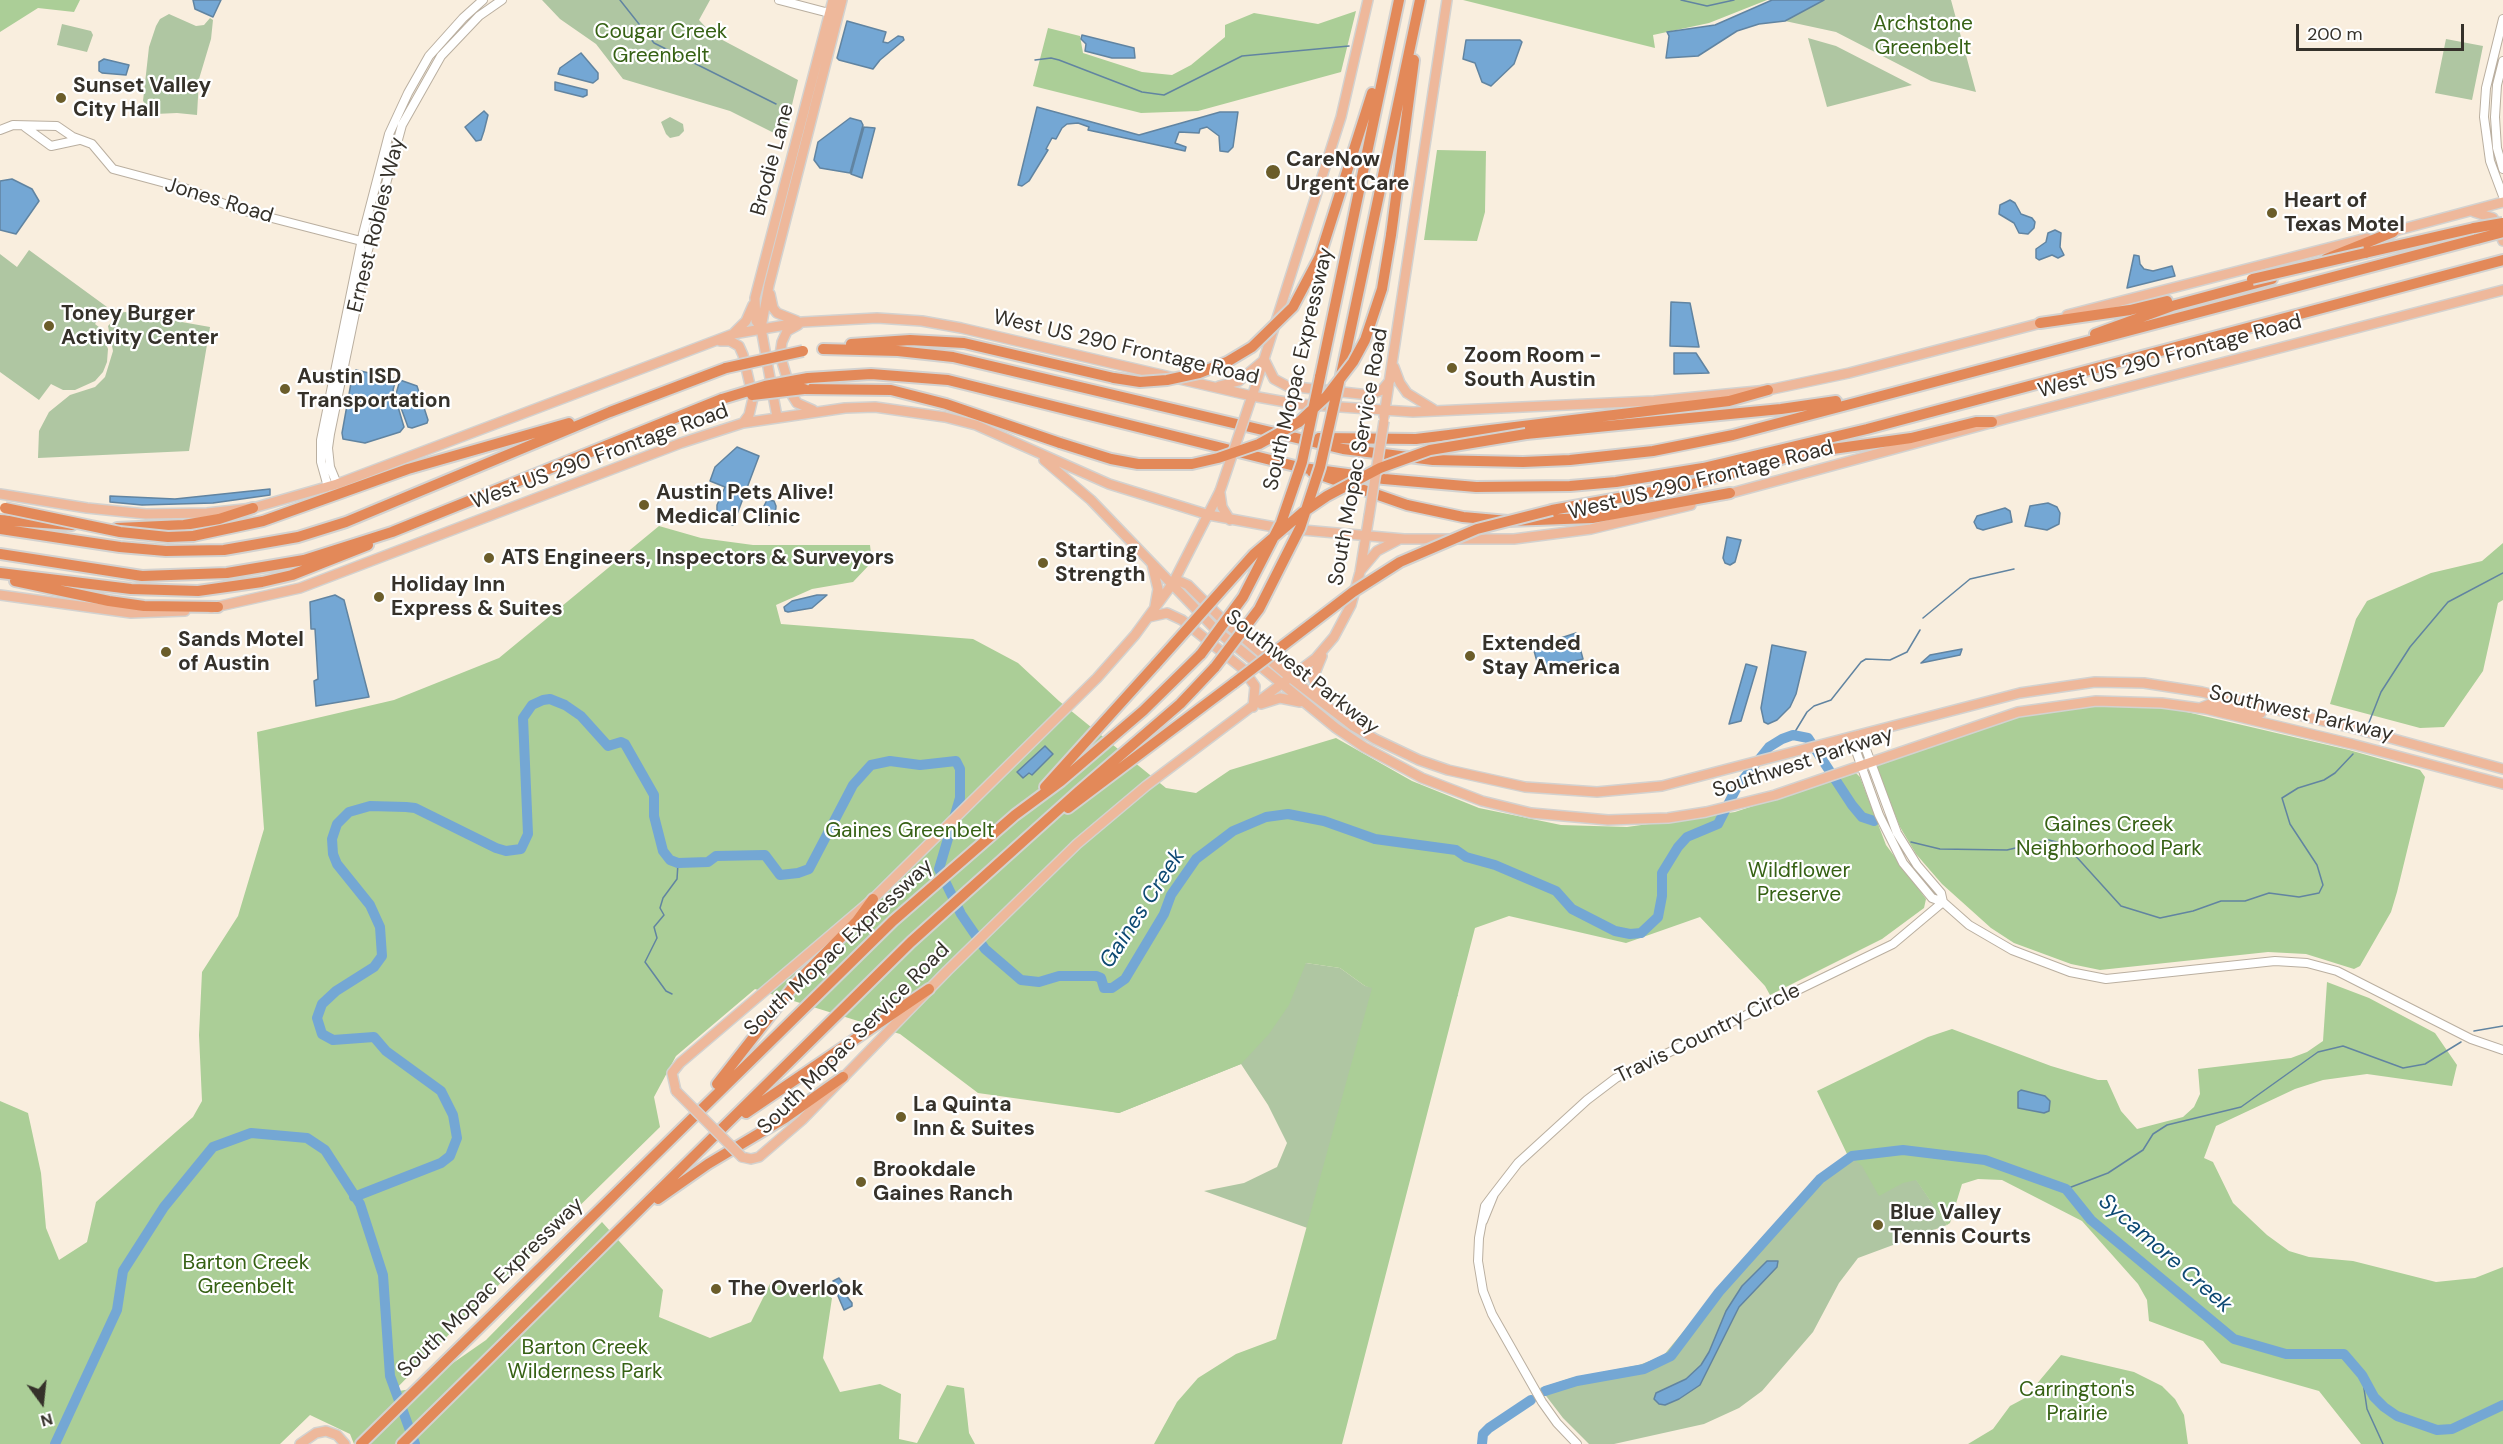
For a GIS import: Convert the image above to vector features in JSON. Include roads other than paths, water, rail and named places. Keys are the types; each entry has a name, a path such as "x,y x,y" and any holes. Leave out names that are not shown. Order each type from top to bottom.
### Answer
{"highway":[{"name":"South Mopac Expressway","path":"361,1444 701,1107 893,921 1015,815 1143,711 1201,654 1243,597 1281,523 1302,462 1399,0"},
{"name":"South Mopac Expressway","path":"402,1444 911,942 1179,704 1215,667 1258,609 1300,528 1320,467 1421,0"},
{"path":"806,383 891,390 946,404 1111,459 1138,464 1192,464 1218,458 1259,444 1299,422 1326,397 1353,362 1365,340 1382,289 1419,34 1421,0"},
{"path":"0,529 144,550 214,551 298,537 346,522 610,412 726,368 803,351 862,343 910,340 964,343 1114,378 1140,381 1167,380 1199,373 1244,352 1272,330 1293,307 1320,256 1380,64 1389,45"},
{"path":"823,349 898,351 953,357 1343,449 1432,460 1523,462 1612,457 1698,443 1843,405 2476,234 2503,223"},
{"path":"1031,803 1254,554 1302,513 1327,496 1380,468 1455,444 1526,434 1830,402 2093,335 2172,306 2292,272 2393,232"},
{"path":"2040,323 2130,310 2365,253 2476,234 2503,232"},
{"path":"0,554 118,573 198,576 266,568 304,560 392,532 722,399 765,386 872,374 948,380 1303,468 1432,485 1522,488 1616,482 1703,468 1867,429 2503,260"},
{"path":"1299,438 1416,439 1729,401 1768,390"},
{"path":"1830,402 1843,405"},
{"path":"2,508 120,532 168,537 193,536 263,521 408,469 610,412"},
{"path":"1790,456 1911,438 1976,422 1992,422"},
{"path":"1043,825 1082,798 1334,605 1400,562 1477,529 1552,510 1685,486 1790,456 1867,429"},
{"path":"1303,468 1326,479 1407,505 1463,517 1508,521 1592,518 1730,493"},
{"path":"0,520 146,528 219,519 253,508"},
{"path":"0,575 165,591 198,591 262,582 321,566 356,552 392,532"},
{"path":"0,575 109,602 144,606 218,607"},
{"path":"701,1107 713,1088 795,984 857,921 873,899"},
{"path":"730,1121 746,1113 929,989"},
{"path":"636,1214 708,1164 807,1104 843,1077"}],"main road":[{"name":"South Mopac Service Road","path":"1368,0 1341,117 1251,399 1220,490 1178,581 1097,678 873,899 680,1063 672,1074 676,1091 742,1157 755,1159 773,1146 1035,884 1119,807 1283,685 1326,647 1351,605 1360,572 1394,366 1447,0"},
{"name":"Brodie Lane","path":"761,328 756,321 755,298 800,126 835,5"},
{"name":"Brodie Lane","path":"777,417 761,328 769,285 799,169 835,5"},
{"path":"799,169 796,165 802,132 800,126"},
{"name":"West US 290 Frontage Road","path":"0,494 87,508 146,514 207,513 253,508 332,486 733,334 803,322 877,318 922,321 970,330 1251,399 1384,416 1436,410 1654,400 1768,390 1849,373 2503,202"},
{"path":"2465,212 2478,212 2493,218 2503,241"},
{"path":"2478,295 2503,282"},
{"path":"769,285 773,308 788,319 803,322"},
{"name":"West US 290 Frontage Road","path":"0,595 131,613 218,607 300,588 681,443 743,423 815,411 874,407 923,412 975,425 1109,484 1230,520 1404,539 1461,541 1556,534 1625,522 1992,422 2503,290"},
{"path":"733,334 746,321 755,298"},
{"path":"803,322 787,331 780,355 792,395 797,403 815,411"},
{"path":"714,341 730,341 739,346 743,355 753,398 749,416 743,423"},
{"path":"1209,387 1239,381 1264,359 1274,379 1287,386 1369,395 1382,390 1391,379"},
{"path":"1394,366 1400,383 1407,393 1422,405 1436,410"},
{"name":"Southwest Parkway","path":"1030,449 1091,500 1151,561 1193,589 1224,621 1353,726 1395,750 1465,774 1525,787 1574,792 1630,790 1692,780 2020,693 2096,682 2144,683 2183,688 2264,706 2503,769"},
{"path":"1220,490 1222,507 1230,520"},
{"path":"1360,572 1377,551 1404,539"},
{"path":"1151,561 1158,589 1155,608"},
{"name":"Southwest Parkway","path":"1178,581 1216,630 1336,728 1392,763 1439,785 1482,801 1531,813 1576,819 1639,820 1706,812 1734,806 1826,777 1983,722 2048,706 2115,700 2200,708 2352,744 2503,784"},
{"path":"1149,617 1167,613 1182,620 1242,668 1255,686 1253,707 1280,698 1306,704"},
{"path":"1322,701 1313,678 1326,647"},
{"path":"2200,708 2210,704 2261,713 2264,706"},
{"path":"300,1444 316,1433 326,1431 338,1436 345,1444"}],"street":[{"name":"Ernest Robles Way","path":"332,486 321,462 321,440 349,323 389,134 408,93 434,50 483,0"},
{"name":"Ernest Robles Way","path":"366,242 399,134 416,97 441,56 479,16 502,0"},
{"path":"779,0 835,5"},
{"path":"2503,19 2486,88 2484,117 2490,161 2503,196"},
{"path":"2503,61 2497,85 2495,117 2497,148 2503,169"},
{"path":"21,125 51,146 79,140"},
{"name":"Jones Road","path":"0,130 7,126 53,125 79,140 92,144 105,163 113,170 184,188 237,209 366,242"},
{"path":"1858,735 1856,748 1866,763 1879,815 1903,863 1932,898 1943,902 1969,925 2000,943 2079,975 2119,979 2266,962 2307,963 2337,971 2471,1039 2503,1050"},
{"name":"Travis Country Circle","path":"1577,1444 1548,1412 1487,1302 1478,1261 1483,1221 1494,1194 1518,1163 1616,1078 1893,944 1943,902"}],"water":[{"path":"193,0 221,0 213,17 195,9"},
{"path":"1772,0 1824,0 1785,21 1759,24 1737,31 1698,56 1666,58 1669,36 1667,32 1715,25"},
{"path":"847,21 886,32 883,42 888,43 898,36 903,37 904,40 873,69 839,60 837,58"},
{"path":"1082,35 1134,48 1135,58 1112,58 1085,51 1086,44 1081,39"},
{"path":"1466,40 1520,40 1522,42 1514,64 1491,86 1482,82 1475,63 1463,59"},
{"path":"581,53 598,73 598,79 593,83 558,74 560,68"},
{"path":"104,59 129,65 126,75 99,71 99,62"},
{"path":"555,82 587,90 587,95 583,97 555,90"},
{"path":"1037,107 1139,135 1220,112 1238,112 1233,147 1228,152 1220,151 1219,136 1207,127 1200,129 1199,133 1179,132 1175,143 1186,147 1185,151 1088,130 1089,127 1078,123 1067,124 1056,139 1052,138 1046,149 1048,150 1029,181 1022,186 1018,185"},
{"path":"484,111 488,115 484,131 481,140 476,141 465,127"},
{"path":"850,118 861,121 863,125 850,173 820,168 814,160 818,142"},
{"path":"864,127 875,128 862,178 851,174"},
{"path":"12,179 32,189 39,201 16,234 0,230 0,181"},
{"path":"2010,200 2015,203 2021,214 2032,218 2035,222 2034,228 2028,234 2019,233 2014,223 1999,214 2000,205"},
{"path":"2055,230 2061,233 2060,247 2064,255 2058,258 2052,255 2039,260 2036,258 2036,249 2046,242 2048,233"},
{"path":"2134,255 2139,256 2140,264 2144,269 2153,271 2172,266 2175,276 2127,288"},
{"path":"1671,302 1690,303 1699,347 1670,346"},
{"path":"1674,353 1696,353 1709,373 1674,374"},
{"path":"356,370 396,379 393,390 404,427 400,432 365,443 343,439 342,433 353,372"},
{"path":"400,380 417,386 427,423 412,428 408,427 396,394"},
{"path":"737,447 759,456 733,525 717,520 717,505 725,487 710,481 715,467"},
{"path":"270,489 270,495 213,503 142,505 110,502 110,496 175,499"},
{"path":"767,500 774,501 776,506 775,520 769,525 762,518"},
{"path":"2048,503 2057,507 2060,513 2059,524 2047,530 2025,526 2030,506"},
{"path":"2005,508 2010,511 2012,522 1983,530 1977,528 1974,522 1977,516"},
{"path":"1727,537 1741,540 1735,562 1730,565 1725,563 1723,558"},
{"path":"335,595 344,600 369,697 316,706 314,681 318,679 315,629 311,629 310,602"},
{"path":"827,595 812,608 785,611 784,607 792,601"},
{"path":"1576,633 1583,659 1539,669 1533,647"},
{"path":"1772,645 1806,652 1796,694 1790,707 1777,720 1768,724 1764,722 1761,708"},
{"path":"1962,649 1960,655 1921,663 1930,655"},
{"path":"1746,664 1757,667 1741,721 1729,724"},
{"path":"1045,746 1053,754 1032,775 1029,773 1023,778 1017,772"},
{"path":"2021,1090 2045,1096 2050,1101 2049,1111 2044,1113 2018,1108 2018,1092"},
{"path":"1767,1261 1778,1261 1777,1267 1739,1307 1700,1385 1679,1399 1665,1405 1659,1404 1654,1399 1656,1393 1686,1379 1701,1365 1726,1311 1742,1286"},
{"path":"839,1278 844,1285 842,1290 852,1303 852,1306 844,1310 838,1296 838,1289 833,1281"}],"waterway":[{"path":"620,0 654,43 776,104"},
{"path":"1681,0 1707,6 1734,0"},
{"path":"1035,60 1051,58 1059,60 1142,92 1164,95 1242,56 1349,46"},
{"path":"1923,618 1970,579 2014,569"},
{"name":"Gaines Creek","path":"2368,725 2381,692 2410,647 2448,602 2503,573"},
{"path":"1793,735 1807,712 1814,706 1831,700 1861,662 1866,659 1890,660 1907,652 1920,630"},
{"name":"Gaines Creek","path":"354,1197 441,1163 450,1156 457,1138 453,1115 441,1091 386,1051 374,1037 333,1040 322,1034 317,1018 322,1004 336,991 374,967 382,956 380,927 370,905 337,864 333,854 332,839 337,824 349,812 370,806 415,808 496,848 506,851 521,849 528,834 523,718 532,705 543,700 550,699 565,705 581,716 608,746 621,742 625,744 654,795 654,816 663,851 670,860 678,863 708,862 716,856 765,855 780,875 809,869 853,785 871,765 890,761 920,765 956,761 960,769 960,798 939,869 961,914 985,949 1021,980 1039,982 1059,976 1096,976 1101,978 1104,988 1112,988 1125,979 1164,914 1171,895 1196,859 1233,831 1266,817 1288,814 1324,821 1375,839 1456,850 1466,857 1495,865 1556,891 1572,909 1615,931 1630,934 1641,933 1658,917 1662,896 1662,873 1678,847 1687,837 1718,824 1737,787 1769,747 1782,739 1793,735 1808,738 1852,805 1862,817 1874,821"},
{"name":"Gaines Creek","path":"1911,842 1940,849 2007,850 2049,840 2060,843 2073,853 2121,906 2160,918 2193,911 2221,901 2245,901 2269,893 2299,897 2319,893 2323,885 2317,865 2290,824 2282,798 2298,788 2324,780 2335,773 2353,754"},
{"path":"672,994 666,991 645,962 657,938 654,927 664,915 660,908 663,898 677,879 678,863"},
{"path":"2474,1031 2503,1026"},
{"path":"2066,1189 2108,1173 2143,1150 2153,1134 2167,1125 2241,1107 2318,1052 2343,1046 2403,1068 2425,1064 2461,1042"},
{"path":"55,1444 117,1310 123,1271 164,1207 213,1147 251,1133 307,1138 325,1150 360,1204 383,1275 390,1376 415,1444"},
{"name":"Sycamore Creek","path":"1545,1391 1577,1381 1644,1369 1671,1356 1719,1292 1820,1179 1852,1156 1903,1150 1985,1160 2066,1189 2091,1220 2234,1339 2286,1354 2344,1354 2362,1375 2374,1397 2397,1416 2437,1430 2452,1429 2503,1405"},
{"path":"2362,1375 2367,1409 2383,1444"},
{"name":"Sycamore Creek","path":"1482,1444 1483,1434 1489,1428 1531,1400"}],"place":[{"name":"Sunset Valley City Hall","path":"61,98"},
{"name":"CareNow Urgent Care","path":"1273,172"},
{"name":"Heart of Texas Motel","path":"2272,213"},
{"name":"Toney Burger Activity Center","path":"49,326"},
{"name":"Zoom Room - South Austin","path":"1452,368"},
{"name":"Austin ISD Transportation","path":"285,389"},
{"name":"Austin Pets Alive! Medical Clinic","path":"644,505"},
{"name":"ATS Engineers, Inspectors & Surveyors","path":"489,558"},
{"name":"Starting Strength","path":"1043,563"},
{"name":"Holiday Inn Express & Suites","path":"379,597"},
{"name":"Sands Motel of Austin","path":"166,652"},
{"name":"Extended Stay America","path":"1470,656"},
{"name":"La Quinta Inn & Suites","path":"901,1117"},
{"name":"Brookdale Gaines Ranch","path":"861,1182"},
{"name":"Blue Valley Tennis Courts","path":"1878,1225"},
{"name":"The Overlook","path":"716,1289"}],"park label":[{"name":"Archstone Greenbelt","path":"1923,36"},
{"name":"Cougar Creek Greenbelt","path":"661,44"},
{"name":"Gaines Greenbelt","path":"910,831"},
{"name":"Gaines Creek Neighborhood Park","path":"2109,837"},
{"name":"Wildflower Preserve","path":"1799,883"},
{"name":"Barton Creek Greenbelt","path":"246,1275"},
{"name":"Barton Creek Wilderness Park","path":"585,1360"},
{"name":"Carrington's Prairie","path":"2077,1402"}]}
